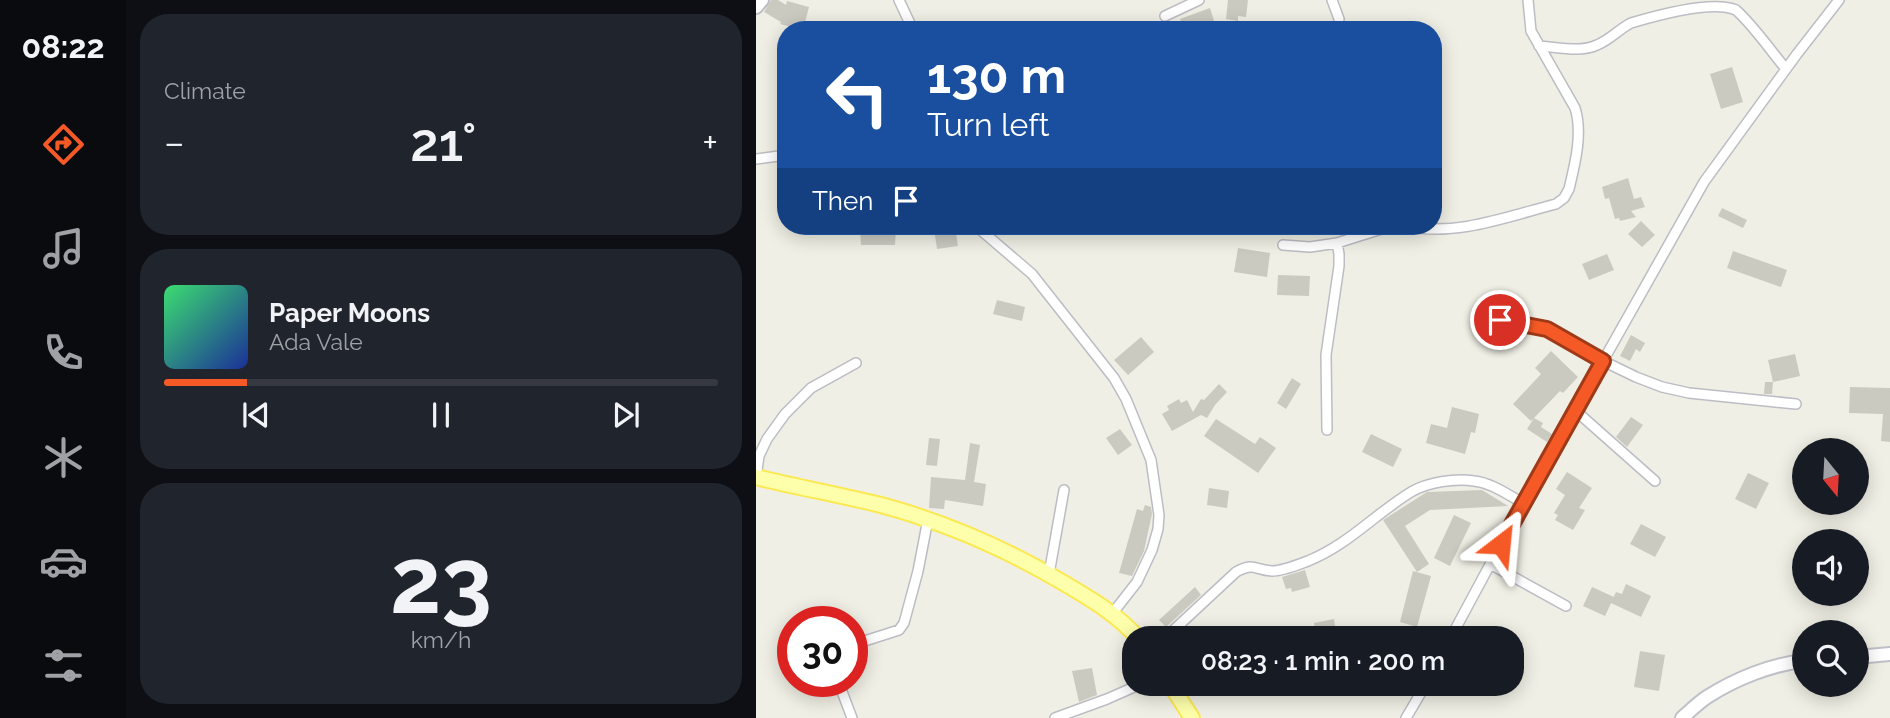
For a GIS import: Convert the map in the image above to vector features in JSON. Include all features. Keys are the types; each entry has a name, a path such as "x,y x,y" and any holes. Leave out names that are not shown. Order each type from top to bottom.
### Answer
{"main road":[{"path":"756,7 762,0"},
{"path":"756,477 880,505 928,519 1049,574 1104,607 1127,626"},
{"path":"1869,656 1890,654"},
{"path":"1682,718 1707,697 1756,672 1792,662"},
{"path":"1178,696 1192,718"}],"street":[{"path":"899,0 909,21"},
{"path":"1165,16 1199,0"},
{"path":"1332,0 1339,19"},
{"path":"1442,228 1465,226 1556,204 1564,198 1572,178 1580,129 1578,118 1575,108 1531,31 1528,0"},
{"path":"1457,626 1704,182 1839,0"},
{"path":"1539,46 1587,49 1600,45 1631,23 1702,1 1719,2 1735,9 1786,69"},
{"path":"756,159 777,156"},
{"path":"986,235 1032,275 1114,378 1126,400 1150,460 1159,515 1158,529 1152,550 1137,582 1112,614"},
{"path":"1283,245 1310,247 1337,243 1362,235"},
{"path":"1327,430 1326,355 1339,266 1337,243"},
{"path":"1500,320 1547,329 1603,361 1649,382 1689,393 1796,404"},
{"path":"756,477 759,456 767,439 785,414 811,387 856,363"},
{"path":"1576,411 1655,481"},
{"path":"1178,626 1236,572 1251,566 1271,571 1283,569 1321,555 1346,541 1413,490 1435,483 1476,481 1494,487 1523,503"},
{"path":"1049,574 1064,490"},
{"path":"868,640 899,629 904,623 928,519"},
{"path":"1490,564 1566,606"},
{"path":"1055,718 1122,692"},
{"path":"1406,718 1419,696"},
{"path":"844,697 852,718"}],"building":[{"path":"771,0 778,0 786,5 787,1 809,7 805,21 779,21 764,12"},
{"path":"1228,0 1248,0 1246,17 1238,16 1238,21 1226,19"},
{"path":"1210,8 1214,21 1181,21 1180,19"},
{"path":"1732,67 1743,102 1721,109 1710,74"},
{"path":"1628,178 1634,199 1641,197 1645,207 1631,211 1636,217 1620,221 1619,218 1615,219 1609,198 1605,199 1602,187"},
{"path":"1722,208 1747,220 1743,228 1718,216"},
{"path":"1641,221 1655,235 1642,247 1628,234"},
{"path":"860,235 896,235 895,245 861,245"},
{"path":"935,235 956,235 958,246 937,249"},
{"path":"1238,248 1270,253 1267,277 1234,272"},
{"path":"1733,251 1787,270 1781,287 1727,268"},
{"path":"1607,254 1614,270 1589,280 1582,264"},
{"path":"1278,275 1310,276 1309,296 1277,295"},
{"path":"997,300 1025,307 1022,321 993,314"},
{"path":"1631,335 1645,343 1640,352 1636,349 1630,361 1620,356"},
{"path":"1141,337 1154,352 1128,375 1114,360"},
{"path":"1551,351 1578,377 1531,421 1513,404 1541,374 1535,368"},
{"path":"1795,354 1800,376 1773,382 1768,360"},
{"path":"1292,378 1301,384 1286,409 1277,403"},
{"path":"1765,382 1773,382 1772,394 1764,394"},
{"path":"1219,384 1227,392 1207,418 1201,415 1172,431 1162,414 1169,410 1167,406 1179,399 1181,403 1187,400 1193,412 1201,399 1204,400"},
{"path":"1850,387 1890,388 1890,442 1881,441 1883,414 1849,413"},
{"path":"1452,407 1479,414 1475,433 1471,432 1465,454 1426,443 1431,424 1447,428"},
{"path":"1631,417 1643,425 1627,447 1616,437"},
{"path":"1534,418 1543,423 1541,427 1552,434 1547,442 1527,429"},
{"path":"1216,419 1255,444 1260,437 1276,448 1258,473 1204,436"},
{"path":"1120,429 1132,445 1118,455 1106,438"},
{"path":"1371,434 1402,449 1393,467 1362,452"},
{"path":"929,438 940,439 937,466 926,465"},
{"path":"970,443 980,445 974,482 986,484 983,506 945,500 944,509 929,508 931,477 965,480"},
{"path":"1567,472 1592,488 1579,508 1585,510 1573,530 1555,520 1558,515 1554,513 1565,495 1556,489"},
{"path":"1748,473 1769,483 1756,509 1735,499"},
{"path":"1209,488 1229,491 1227,508 1207,505"},
{"path":"1482,490 1508,506 1430,510 1405,526 1429,564 1417,572 1383,520 1427,492"},
{"path":"1145,505 1151,507 1152,514 1144,551 1132,576 1119,573 1137,509 1143,511"},
{"path":"1454,515 1471,523 1450,566 1434,558"},
{"path":"1641,524 1666,537 1655,557 1630,544"},
{"path":"1305,570 1310,587 1292,592 1291,588 1286,589 1282,577"},
{"path":"1413,571 1431,576 1417,626 1400,622"},
{"path":"1626,584 1651,596 1641,617 1611,603 1616,592 1622,594"},
{"path":"1195,587 1201,595 1167,626 1159,620"},
{"path":"1592,587 1614,597 1605,616 1583,606"},
{"path":"1334,619 1335,626 1315,626 1314,623"},
{"path":"1640,651 1665,655 1659,691 1634,687"},
{"path":"1092,668 1097,695 1079,702 1072,671"}],"route":[{"path":"1500,320 1547,329 1603,361 1501,544"}]}
